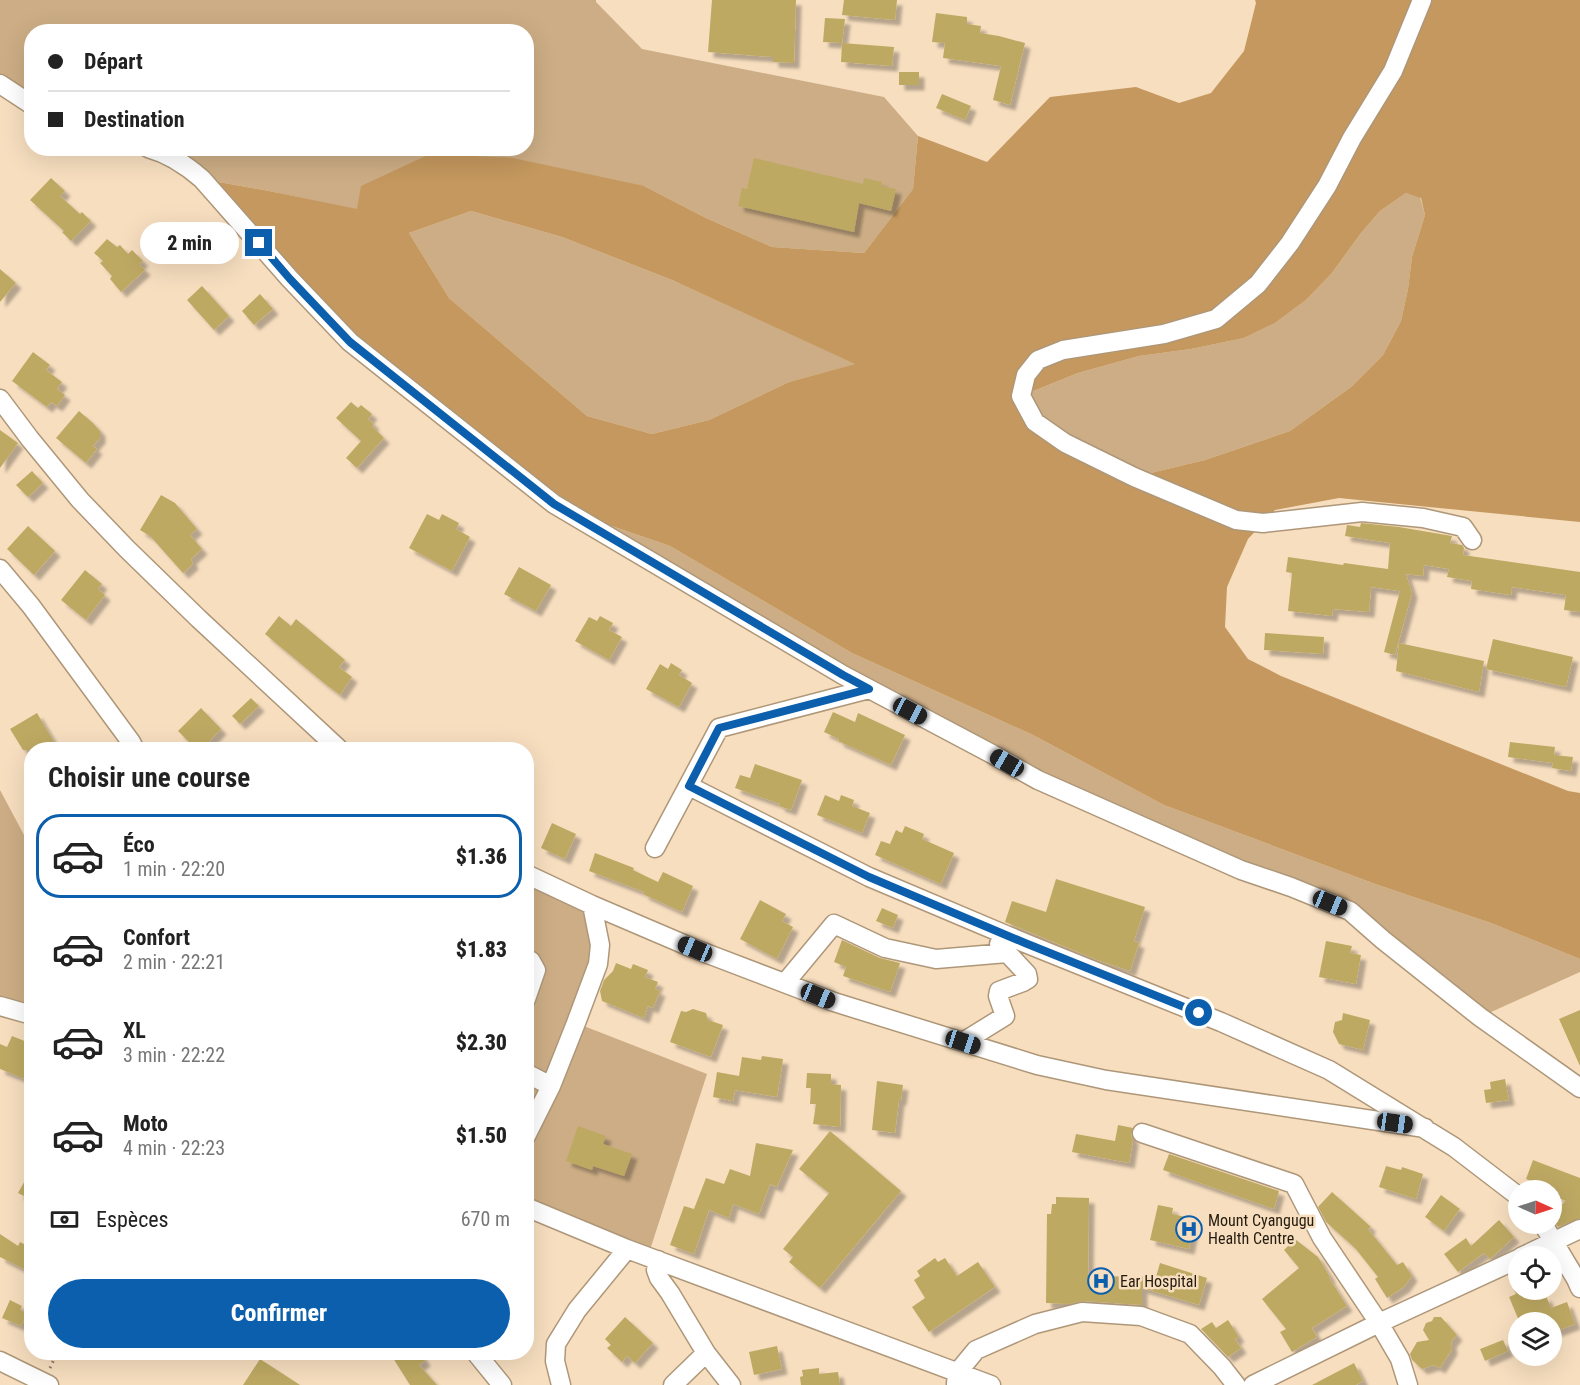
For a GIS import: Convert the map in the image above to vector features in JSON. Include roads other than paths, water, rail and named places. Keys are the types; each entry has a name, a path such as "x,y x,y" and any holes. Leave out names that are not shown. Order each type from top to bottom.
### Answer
{"street":[{"path":"1422,0 1393,71 1352,138 1327,186 1290,243 1258,284 1216,319 1164,334 1063,350 1038,360 1026,375 1021,396 1035,422 1065,443 1134,477 1236,520 1263,523 1362,512 1423,518 1463,527 1472,540"},
{"path":"0,84 24,100"},
{"path":"169,156 202,179 290,279 350,342 554,504 843,675 1067,795 1241,870 1350,911 1480,1017 1580,1088"},
{"path":"0,399 30,440 80,500 127,549 331,742"},
{"path":"0,569 31,606 131,742"},
{"path":"655,848 719,728 869,689"},
{"path":"689,786 869,877 1221,1022 1329,1070 1454,1147 1508,1188"},
{"path":"534,878 695,949 834,1002 1037,1065 1106,1080 1425,1128"},
{"path":"534,1119 576,1023 598,964 600,945 592,905"},
{"path":"785,983 834,924 885,948 936,959 1007,953"},
{"path":"963,1042 1005,1016 998,996 999,991 1028,979 1027,974 982,925"},
{"path":"0,1006 24,1013"},
{"path":"534,1077 550,1086"},
{"path":"1142,1133 1294,1184 1322,1238 1379,1323 1400,1359 1408,1385"},
{"path":"534,1210 957,1379 991,1385"},
{"path":"1546,1246 1580,1229"},
{"path":"1549,1234 1580,1288"},
{"path":"561,1385 555,1361 556,1344 578,1310 627,1249"},
{"path":"658,1260 656,1270 659,1278 706,1353 731,1385"},
{"path":"1253,1385 1508,1264"},
{"path":"957,1379 976,1350 1035,1324 1082,1312 1141,1316 1190,1334 1236,1385"},
{"path":"673,1385 706,1353"},
{"path":"482,1360 502,1385"},
{"path":"0,1361 49,1385"}],"place":[{"name":"Mount Cyangugu Health Centre","path":"1189,1229"},
{"name":"Ear Hospital","path":"1101,1281"}]}
